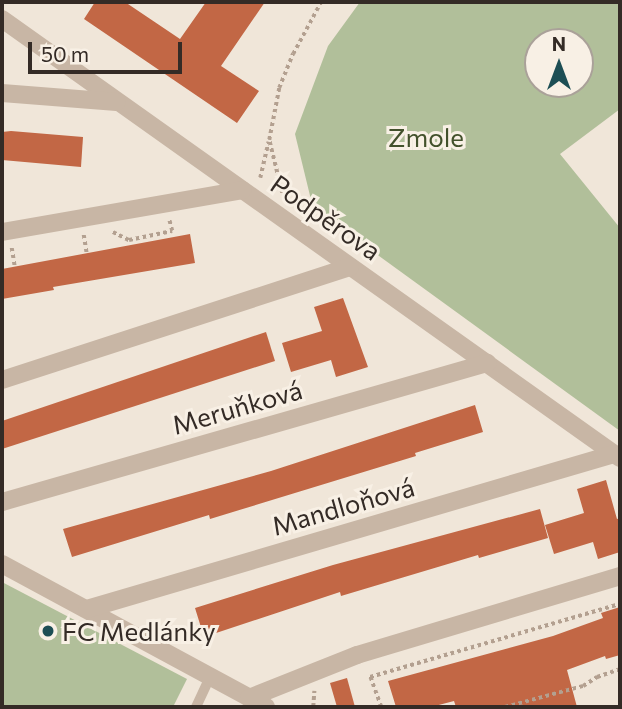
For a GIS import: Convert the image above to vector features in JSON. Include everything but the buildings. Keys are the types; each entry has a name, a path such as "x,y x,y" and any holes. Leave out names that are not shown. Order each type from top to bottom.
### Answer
{"street":[{"name":"Podpěrova","path":"2,19 117,102 250,187 297,229 617,456"},
{"path":"2,93 117,102"},
{"path":"6,237 250,187"},
{"path":"2,380 350,267"},
{"name":"Meruňková","path":"2,502 487,363"},
{"name":"Mandloňová","path":"87,609 617,456"},
{"path":"2,564 266,707"},
{"path":"249,698 357,655 620,576"}],"lane":[{"path":"196,707 210,677"}],"path":[{"path":"250,187 269,140 279,88 293,54 321,2"},
{"path":"269,140 277,181 297,229"},
{"path":"111,231 129,240 155,237 172,232 168,215"},
{"path":"6,237 15,267"},
{"path":"85,242 88,253"},
{"path":"381,707 370,677 620,604"},
{"path":"506,707 583,686 597,677 620,669"}],"green space":[{"name":"Zmole","path":"360,2 620,3 620,109 560,154 620,228 620,431 313,208 295,134 328,46"},
{"name":"FC Medlánky","path":"2,582 187,679 173,707 2,707"}],"place":[{"name":"FC Medlánky","path":"48,631"}]}
